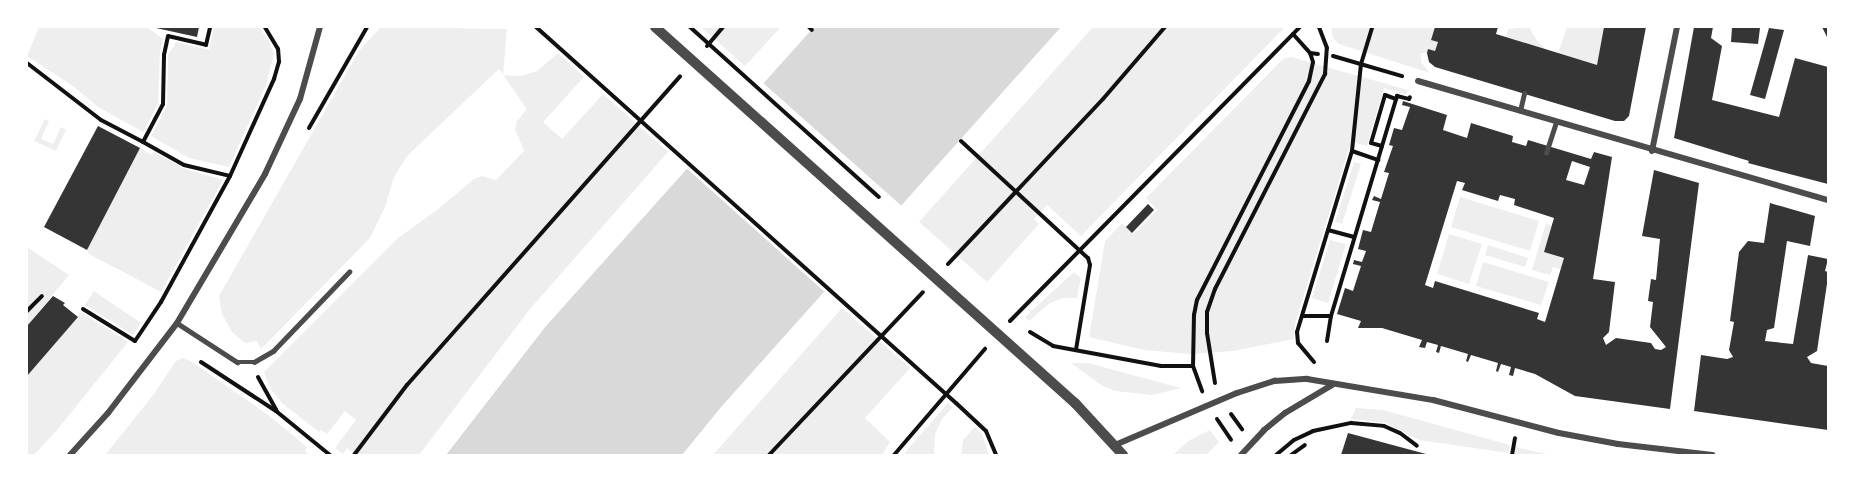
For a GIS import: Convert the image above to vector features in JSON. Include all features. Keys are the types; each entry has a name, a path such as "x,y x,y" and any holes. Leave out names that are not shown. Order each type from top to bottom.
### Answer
{"street":[{"path":"70,455 108,413 177,323 265,174 300,99 320,27"},
{"path":"655,27 1075,403 1123,455"},
{"path":"1653,151 1677,27"},
{"path":"1414,80 1828,200"},
{"path":"1115,445 1209,404 1275,381 1307,379 1433,400 1522,425 1582,438 1712,455"},
{"path":"1241,455 1264,430 1285,413 1333,384"}],"lane":[{"path":"1520,111 1524,93"},
{"path":"1546,153 1556,122"},
{"path":"177,323 237,362 254,362 273,351 348,272"}],"path":[{"path":"143,142 163,104 164,55 168,36 206,45 210,27"},
{"path":"83,309 135,341 167,292 251,134 279,62 278,49 265,27"},
{"path":"536,27 956,403 986,431 996,455"},
{"path":"690,27 883,201"},
{"path":"700,53 723,27"},
{"path":"945,268 1103,99 1166,27"},
{"path":"1003,328 1300,27"},
{"path":"1211,361 1206,333 1207,312 1215,289 1325,74 1327,48 1319,27"},
{"path":"1298,344 1302,316 1352,152 1361,64 1372,27"},
{"path":"1241,455 1209,404 1193,366 1194,315 1197,300 1309,81 1313,62 1310,53 1293,34"},
{"path":"1310,53 1318,54"},
{"path":"1333,56 1414,80"},
{"path":"27,63 101,120 184,165 230,176"},
{"path":"354,455 407,385 685,71"},
{"path":"1382,146 1371,143 1385,95 1396,99"},
{"path":"1327,341 1330,316 1397,96 1409,99 1410,96"},
{"path":"961,141 1082,250 1090,265 1077,350"},
{"path":"1352,152 1378,160"},
{"path":"1328,230 1354,237"},
{"path":"945,256 953,264"},
{"path":"769,455 929,285"},
{"path":"27,311 42,296"},
{"path":"1006,312 1015,319"},
{"path":"1302,316 1330,316"},
{"path":"1024,327 1039,340 1053,346 1161,366 1193,366"},
{"path":"894,455 988,346"},
{"path":"259,380 276,411"},
{"path":"243,391 276,411 330,455"},
{"path":"1276,455 1294,440 1313,430 1351,423 1384,426 1400,433 1417,446"},
{"path":"1291,455 1305,445"}],"shaded area":[{"path":"39,27 147,27 163,39 160,52 158,104 143,132 98,107 73,86 27,56"},
{"path":"214,27 259,27 269,41 274,54 266,85 229,167 189,158 151,136 167,106 168,55 176,42 209,50"},
{"path":"381,27 507,29 503,75 499,69 407,156 394,177 385,207 370,238 261,349 257,341 245,343 232,332 222,314 219,296 359,51"},
{"path":"701,27 781,27 745,66"},
{"path":"814,27 1061,27 722,406 682,455 446,455 546,326"},
{"path":"1093,27 1285,27 1081,236 1047,205 1034,219 1039,224 987,282 919,222"},
{"path":"1331,27 1435,27 1431,40 1438,42 1435,51 1428,49 1427,53 1421,53 1421,62 1430,73 1339,44 1333,38"},
{"path":"1529,27 1546,50 1506,37 1508,29"},
{"path":"1567,27 1604,27 1597,65 1558,54"},
{"path":"558,53 584,77 543,122 562,139 603,94 668,152 530,309 419,455 356,455 347,448 343,454 335,448 356,420 345,411 327,434 321,430 319,432 283,404 270,388 264,372 398,238 474,179 482,176 496,180 524,151 515,129 517,121 527,109 503,75 521,76 537,71"},
{"path":"1291,57 1408,90 1406,95 1384,88 1367,146 1351,142 1295,324 1294,339 1233,351 1189,354 1144,350 1089,337 1105,241 1122,223 1134,234 1157,210 1146,198 1283,59"},
{"path":"45,119 49,121 41,139 53,144 61,127 66,130 56,151 34,141"},
{"path":"140,148 152,155 154,152 183,168 223,180 161,292 89,254 87,250"},
{"path":"1354,162 1361,164 1342,224 1335,222"},
{"path":"1460,197 1539,221 1530,251 1451,227"},
{"path":"1546,223 1552,226 1544,252 1564,258 1561,269 1553,267 1550,275 1532,270"},
{"path":"1449,234 1482,244 1469,284 1437,274"},
{"path":"1330,240 1346,244 1328,303 1312,298"},
{"path":"1488,245 1528,258 1525,267 1485,255"},
{"path":"27,247 69,275 27,326"},
{"path":"1483,262 1549,282 1541,305 1476,286"},
{"path":"1074,272 1081,278 1077,298 1063,298 1050,303 1029,321 1025,317"},
{"path":"94,291 141,323 133,335 85,305"},
{"path":"842,308 910,368 865,418 890,442 882,455 713,455"},
{"path":"81,312 128,342 58,429 34,455 27,455 27,376"},
{"path":"183,358 191,361 271,417 307,447 305,451 310,455 105,455 154,394 176,361"},
{"path":"1071,363 1088,363 1181,388 1152,395 1115,391 1101,385"},
{"path":"948,403 953,407 942,419 935,434 934,455 903,455"},
{"path":"1356,408 1383,410 1510,445 1509,453 1419,440 1386,423 1351,419"},
{"path":"975,427 982,434 989,455 961,455 963,440"},
{"path":"1210,430 1219,442 1206,455 1173,455 1188,441"},
{"path":"1515,447 1541,453 1555,455 1515,454"}],"pier":[{"path":"761,81 904,208 827,294 684,166"}],"building":[{"path":"156,27 199,27 197,37 156,28"},
{"path":"1435,27 1498,27 1496,34 1597,65 1604,27 1646,27 1629,116 1624,121 1615,121 1435,67 1429,62 1427,53 1428,49 1435,51 1438,42 1431,40"},
{"path":"1694,27 1713,27 1711,38 1722,46 1712,100 1779,117 1795,58 1828,67 1828,184 1748,163 1749,161 1674,138"},
{"path":"1732,27 1760,28 1758,44 1731,42"},
{"path":"1822,27 1828,27 1828,39"},
{"path":"1769,28 1784,30 1765,99 1750,95"},
{"path":"1403,101 1447,115 1443,130 1467,138 1471,123 1513,136 1512,142 1526,146 1528,140 1591,159 1594,152 1612,157 1593,279 1615,282 1609,332 1603,338 1606,345 1616,338 1651,343 1655,349 1661,350 1666,347 1650,327 1653,302 1648,301 1651,279 1656,280 1660,239 1642,236 1654,170 1699,183 1670,409 1575,396 1535,374 1515,368 1513,376 1509,375 1511,367 1501,364 1498,372 1496,371 1498,363 1471,355 1468,362 1466,361 1468,354 1441,346 1439,353 1436,352 1438,345 1427,342 1425,348 1419,347 1422,340 1382,328 1358,328 1361,321 1337,314 1345,288 1353,291 1361,266 1353,264 1354,260 1362,262 1366,251 1358,249 1363,230 1371,232 1380,202 1372,200 1374,196 1381,199 1389,173 1384,172 1393,146 1389,145 1394,128 1402,130 1410,107 1402,105","holes":["1572,161 1590,167 1584,185 1566,180","1457,181 1465,183 1462,190 1498,201 1500,195 1515,199 1514,205 1554,218 1544,252 1564,258 1545,322 1537,319 1539,313 1435,281 1433,288 1425,285"]},
{"path":"98,126 140,148 87,250 44,227"},
{"path":"1770,203 1815,216 1810,246 1787,241 1774,328 1767,330 1765,341 1793,344 1808,255 1828,259 1825,271 1828,272 1828,277 1817,351 1807,357 1811,363 1828,366 1828,430 1694,411 1701,355 1727,359 1733,357 1729,350 1734,322 1730,321 1739,252 1748,241 1764,243"},
{"path":"1148,204 1154,210 1132,233 1126,227"},
{"path":"53,296 65,303 63,305 78,317 27,376 27,326"},
{"path":"1348,433 1426,454 1426,455 1341,455"}]}
